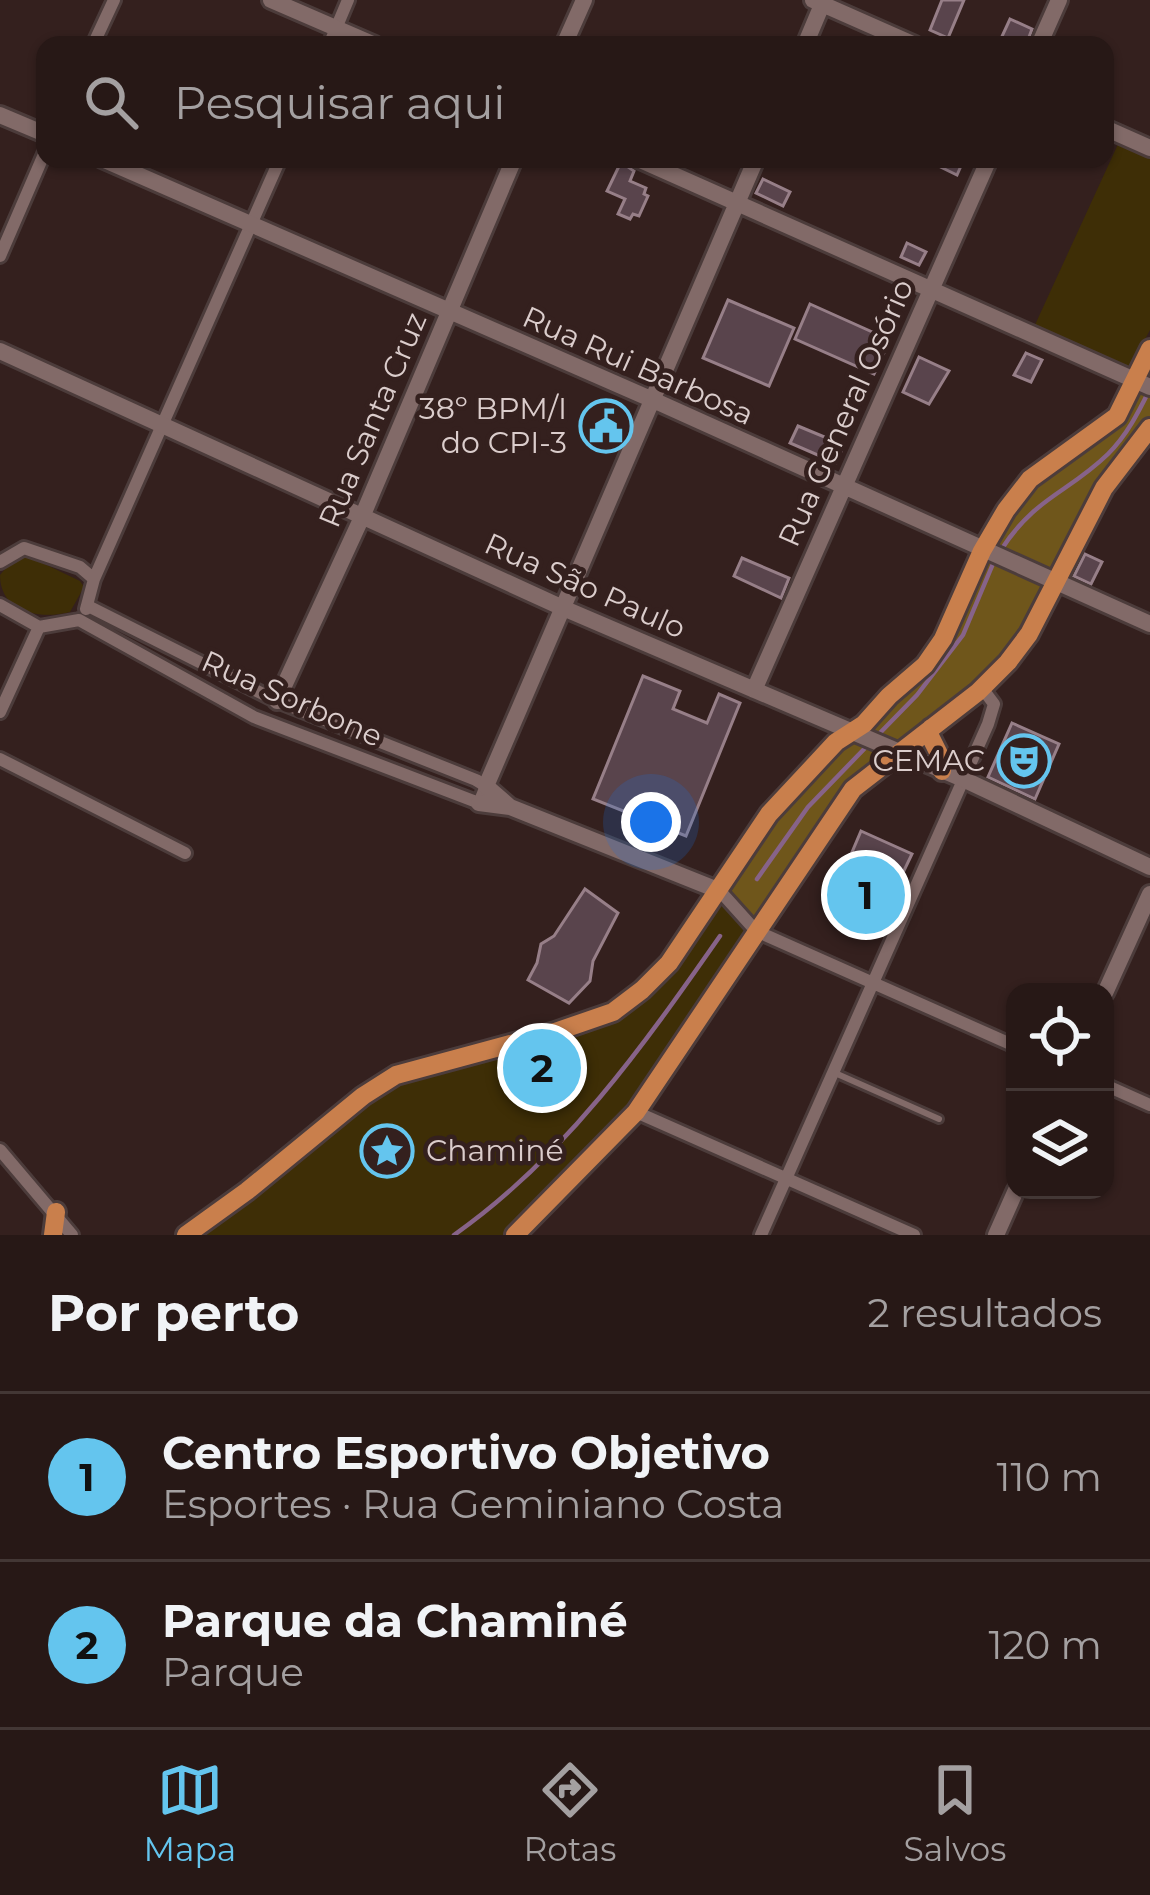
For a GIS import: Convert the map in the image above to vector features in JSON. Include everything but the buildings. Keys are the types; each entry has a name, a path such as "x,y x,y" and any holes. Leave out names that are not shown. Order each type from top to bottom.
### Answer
{"main road":[{"path":"186,1235 396,1075 613,1012 669,963 769,814 925,665 943,639 1006,510 1030,479 1117,416 1142,384 1150,349"},
{"path":"523,1231 636,1112 853,788 889,749 931,728 978,692 1028,634 1104,488 1150,428"},
{"path":"931,728 942,771"},
{"path":"52,1235 56,1212"}],"street":[{"path":"97,36 114,0"},
{"path":"271,0 331,36"},
{"path":"333,36 348,0"},
{"path":"568,36 584,0"},
{"path":"1043,36 1059,0"},
{"path":"809,36 820,2 895,36"},
{"path":"0,115 36,130"},
{"path":"1114,132 1150,148"},
{"path":"0,256 38,168"},
{"name":"Rua Rui Barbosa","path":"123,168 1150,624"},
{"path":"0,605 39,627 79,620 88,606 94,579 276,168"},
{"name":"Rua Santa Cruz","path":"277,701 362,517 510,168"},
{"path":"657,168 1142,384"},
{"path":"483,795 752,168"},
{"name":"Rua General Osório","path":"754,690 984,168"},
{"name":"Rua São Paulo","path":"0,351 563,608 942,771 1150,867"},
{"path":"0,562 24,548 80,567 94,579"},
{"name":"Rua Sorbone","path":"88,606 277,701 483,795 720,891 756,932"},
{"name":"Rua Sorbone","path":"79,620 254,717 483,795"},
{"path":"0,712 39,627"},
{"path":"163,670 173,648"},
{"path":"761,1235 994,710 992,698 978,692"},
{"path":"0,759 185,854"},
{"path":"1109,983 1150,893"},
{"path":"756,932 1006,1042"},
{"path":"1114,1089 1150,1105"},
{"path":"636,1112 914,1235"},
{"path":"0,1150 72,1235"},
{"path":"996,1235 1012,1199"}],"lane":[{"path":"832,1072 939,1119"}],"shaded area":[{"path":"1119,142 1150,156 1150,330 1130,367 1034,327 1107,168 1114,168"},
{"path":"1134,380 1150,387 1150,428 1104,488 1008,662 853,789 756,931 720,891 769,814 925,665 1006,510 1116,416"},
{"path":"20,558 32,558 80,581 84,587 70,612 34,614 7,598 0,575"},
{"path":"848,862 899,887 899,897 882,926 830,902"},
{"path":"720,891 756,931 636,1112 515,1235 186,1235 396,1075 555,1032 642,990"}],"waterway":[{"path":"1001,550 1026,518 1115,447 1150,389"},
{"path":"876,737 917,695 963,635 995,559"},
{"path":"757,879 808,807 868,745"},
{"path":"454,1235 531,1171 600,1098 720,936"}],"place":[{"name":"38º BPM/I do CPI-3","path":"606,426"},
{"name":"CEMAC","path":"1024,761"},
{"name":"Centro Esportivo Objetivo","path":"866,895"},
{"name":"Parque da Chaminé","path":"542,1068"},
{"name":"Chaminé","path":"387,1151"}]}
